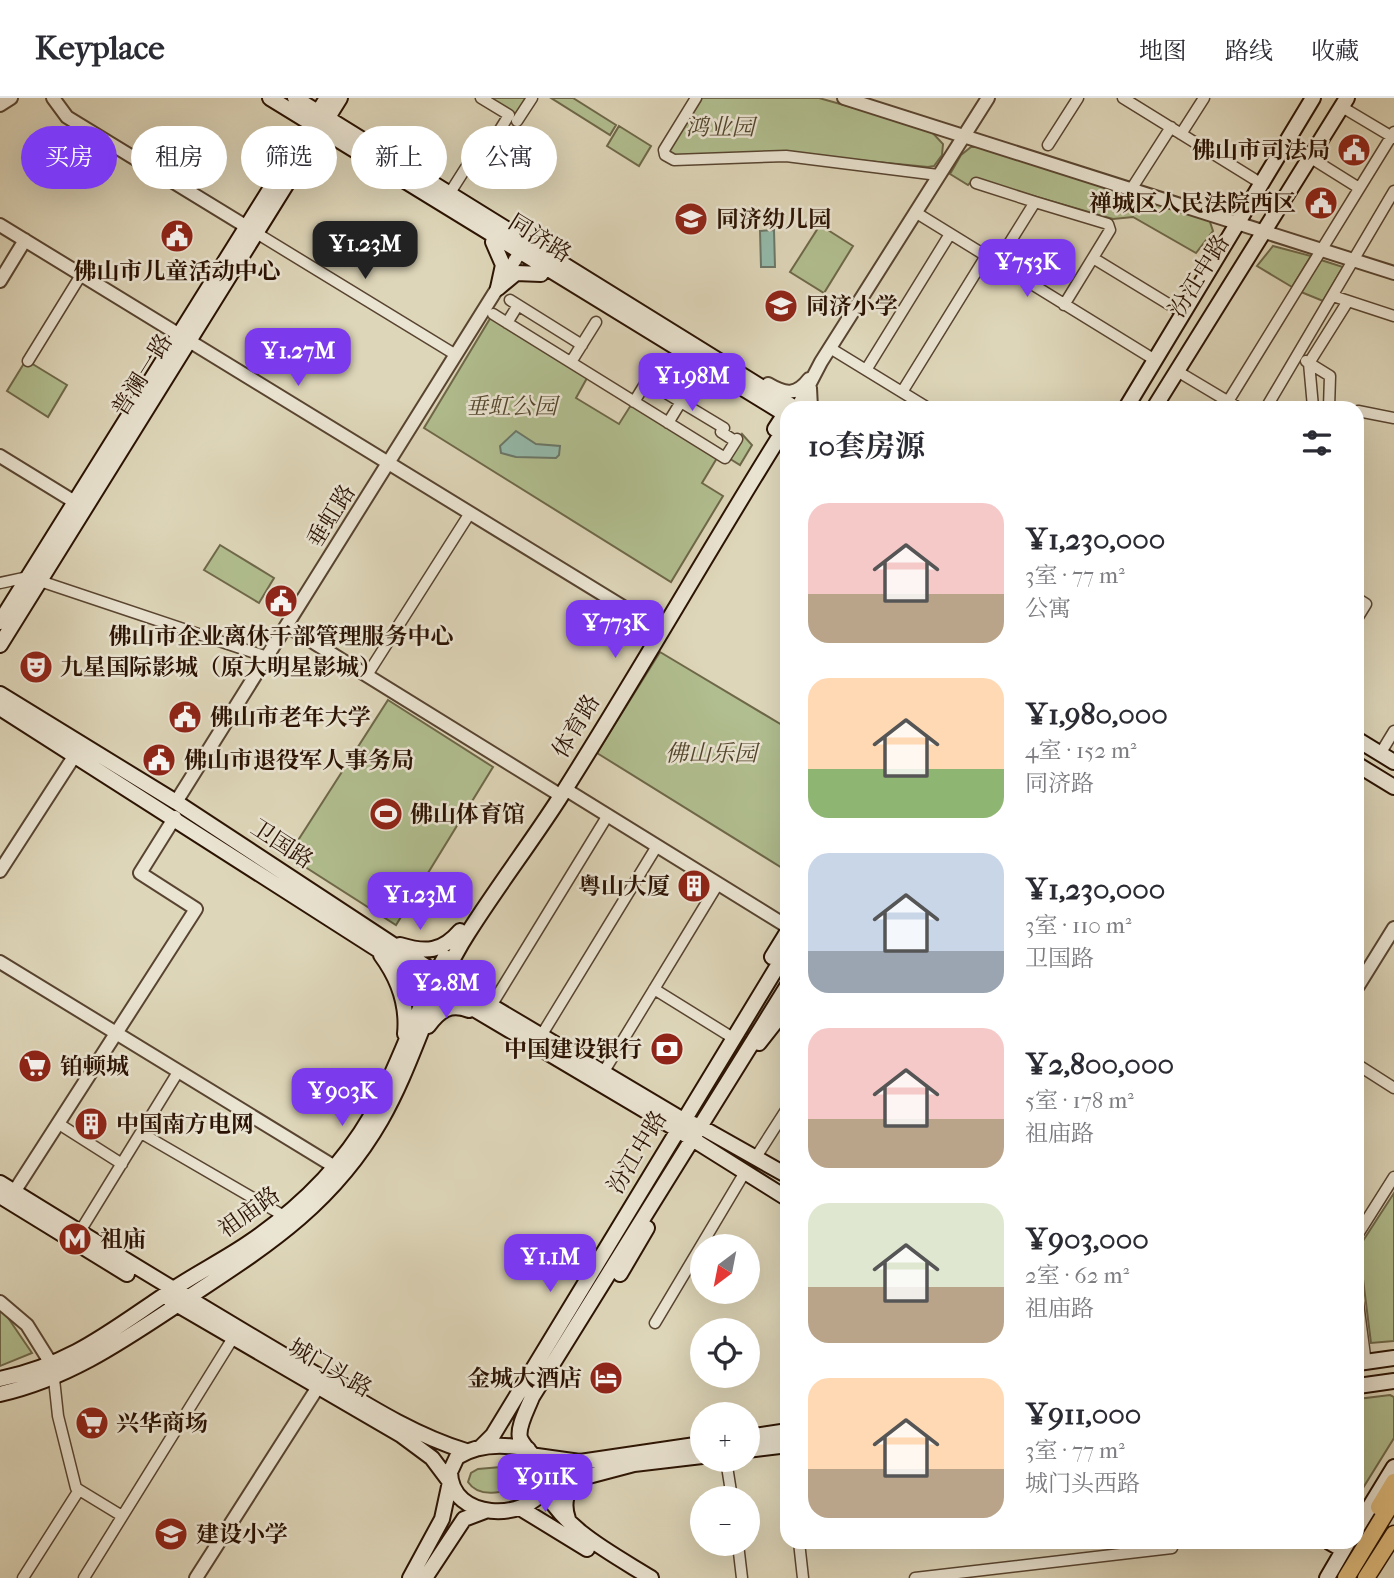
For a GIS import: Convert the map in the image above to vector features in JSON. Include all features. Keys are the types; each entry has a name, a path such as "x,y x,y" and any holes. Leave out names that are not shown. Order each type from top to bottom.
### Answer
{"highway":[{"path":"1364,1526 1394,1482"},
{"path":"1364,1548 1394,1499"},
{"path":"1367,1577 1394,1518"},
{"path":"1367,1577 1394,1534"},
{"path":"1335,1578 1349,1549"},
{"path":"1346,1578 1364,1549"}],"main road":[{"path":"256,98 272,108 291,103"},
{"name":"同济路","path":"270,98 291,103 780,405"},
{"path":"1123,401 1152,358 1175,308 1234,221 1254,179 1304,98"},
{"name":"汾江中路","path":"1130,401 1152,358 1234,221 1313,98"},
{"name":"普澜一路","path":"0,645 34,579 319,121 337,99"},
{"path":"1158,401 1260,230 1311,158 1342,101"},
{"name":"汾江中路","path":"1150,401 1342,101"},
{"name":"同济路","path":"319,121 342,142 499,243 520,252 538,267 755,400 780,408"},
{"path":"498,288 503,265 499,243"},
{"path":"498,288 516,273 538,267"},
{"path":"755,400 771,420 763,455"},
{"name":"体育路","path":"438,981 463,930 560,790 780,427"},
{"path":"763,455 780,442"},
{"name":"体育路","path":"560,790 656,627 763,455"},
{"name":"普澜一路","path":"0,622 34,579"},
{"name":"卫国路","path":"0,694 176,802 379,943"},
{"path":"0,708 438,981 680,1125 757,1157 780,1171"},
{"path":"1364,744 1394,762"},
{"path":"1364,753 1394,771"},
{"path":"1364,769 1394,788"},
{"path":"1364,778 1394,796"},
{"path":"379,943 425,951 440,949 463,930"},
{"path":"463,930 459,961 461,979 488,1009 541,1036 603,1073 680,1125"},
{"path":"746,1016 754,986 780,942"},
{"path":"379,943 403,999 404,1043"},
{"name":"汾江中路","path":"473,1450 493,1435 532,1357 564,1304 622,1220 780,962"},
{"name":"祖庙路","path":"0,1394 125,1340 259,1253 336,1184 381,1121 419,1038 438,981"},
{"name":"祖庙路","path":"0,1379 53,1372 167,1293 250,1242 284,1216 335,1167 371,1116 404,1043 438,981"},
{"name":"汾江中路","path":"532,1453 520,1432 539,1384 698,1134 780,998"},
{"path":"419,1038 436,1016 447,1008 458,1006 488,1009"},
{"path":"739,1065 780,1018"},
{"path":"698,1134 745,1172 780,1194"},
{"path":"0,1184 7,1194 181,1302"},
{"path":"7,1194 79,1233 167,1293"},
{"name":"城门头路","path":"181,1302 233,1338 401,1435 432,1458 450,1482"},
{"name":"城门头路","path":"181,1302 428,1439 473,1450"},
{"path":"1364,1358 1394,1352"},
{"path":"1364,1359 1394,1359"},
{"path":"1364,1372 1394,1369"},
{"path":"1364,1385 1394,1381"},
{"path":"760,1435 780,1432"},
{"path":"425,1578 442,1519 452,1464 473,1450 514,1446 532,1453 580,1462 690,1446"},
{"path":"760,1449 780,1447"},
{"path":"532,1453 545,1476 544,1488 552,1503 580,1533 651,1578"},
{"path":"520,1508 534,1500 544,1488 577,1478 634,1464 690,1457"},
{"path":"1364,1516 1394,1467"},
{"path":"568,1520 564,1508 567,1492 577,1478"},
{"path":"450,1482 466,1505 474,1509 520,1508 538,1516 633,1578"},
{"path":"410,1578 464,1519 493,1509"},
{"path":"1367,1577 1394,1547"},
{"path":"1327,1578 1349,1549"},
{"path":"401,1578 431,1556"},
{"path":"431,1556 434,1578"}],"street":[{"path":"0,105 11,98"},
{"path":"53,98 67,117 456,355"},
{"path":"453,188 479,147 493,141 509,115 481,98"},
{"path":"517,121 532,98"},
{"path":"696,98 664,150 665,155 674,160 786,156 938,175"},
{"path":"844,98 1394,273"},
{"path":"810,401 808,393 821,362 988,98"},
{"path":"1048,145 1078,98"},
{"path":"1181,134 1204,98"},
{"path":"1127,99 1254,179"},
{"path":"1228,401 1393,136 1342,101"},
{"path":"1132,188 1171,127"},
{"path":"1311,158 1359,188"},
{"path":"976,183 1108,224 1110,230 1064,304"},
{"path":"1270,401 1334,296 1351,259 1394,191"},
{"path":"996,263 1035,202"},
{"path":"915,212 1152,358"},
{"path":"0,225 656,627"},
{"path":"866,370 950,234"},
{"path":"0,281 24,240"},
{"name":"垂虹路","path":"176,802 520,252"},
{"path":"902,392 986,256"},
{"path":"1093,258 1175,308"},
{"path":"28,361 81,275"},
{"path":"1334,296 1394,316"},
{"path":"1312,401 1309,363 1348,301"},
{"path":"507,323 514,302 582,345"},
{"path":"493,314 725,458 736,440 721,432 724,428 646,381"},
{"path":"571,362 596,322"},
{"path":"830,348 917,401"},
{"path":"1297,356 1330,376 1330,401"},
{"path":"634,402 659,361"},
{"name":"体育路","path":"796,401 821,362"},
{"path":"1177,371 1220,401"},
{"path":"764,382 781,391 803,390"},
{"path":"668,423 690,387"},
{"path":"1364,412 1394,418"},
{"path":"0,456 80,505"},
{"path":"367,676 470,513"},
{"path":"0,583 34,579 267,657"},
{"path":"287,626 367,676 608,816 780,924"},
{"path":"1380,754 1394,731"},
{"path":"0,871 75,755"},
{"path":"488,1009 608,816"},
{"path":"7,1194 59,1124 196,909 140,873 175,817"},
{"path":"541,1036 657,846"},
{"path":"603,1073 718,884"},
{"path":"1364,976 1394,928"},
{"path":"0,962 335,1167"},
{"path":"654,989 733,1038"},
{"path":"1364,1069 1394,1088"},
{"path":"79,1233 178,1072"},
{"path":"757,1157 780,1120"},
{"path":"59,1124 122,1164"},
{"path":"141,1133 284,1216"},
{"path":"655,1323 745,1172"},
{"path":"1364,1224 1394,1177"},
{"path":"0,1302 27,1325 53,1372 58,1416 79,1490 122,1516"},
{"path":"84,1578 233,1338"},
{"path":"196,1578 318,1387"},
{"path":"23,1578 79,1490"},
{"path":"800,1549 803,1578"},
{"path":"915,1578 1163,1549"},
{"path":"740,1556 743,1578"}],"green space":[{"path":"487,98 528,98 517,117"},
{"path":"551,98 573,98 616,125 610,135"},
{"name":"鸿业园","path":"702,98 819,98 929,129 943,144 942,155 934,166 928,167 786,153 689,158 670,155 669,151"},
{"path":"619,126 651,146 639,166 607,146"},
{"path":"971,147 980,147 1209,219 1213,231 1196,253 1133,217 1113,219 974,179 968,185 950,174 961,155"},
{"path":"820,225 853,246 824,293 790,272"},
{"path":"1273,246 1311,256 1292,287 1257,266"},
{"path":"1321,260 1343,267 1323,301 1301,292"},
{"name":"垂虹公园","path":"491,317 587,378 576,398 619,424 631,405 717,458 702,483 723,496 671,582 424,428"},
{"path":"26,360 67,385 48,417 7,391"},
{"path":"742,434 752,445 740,465 727,457"},
{"path":"220,545 274,578 259,603 204,570"},
{"name":"佛山乐园","path":"660,652 780,724 780,867 597,753"},
{"path":"388,700 493,767 396,925 288,856"},
{"path":"1394,1193 1394,1341 1371,1343 1364,1287 1364,1239"},
{"path":"0,1306 32,1353 0,1366"},
{"path":"1390,1395 1394,1397 1394,1438 1364,1486 1364,1398"},
{"path":"512,1466 520,1469 524,1478 520,1487 485,1492 478,1491 468,1482 471,1473 478,1469"}],"shaded area":[{"path":"774,230 775,267 761,267 760,231"},
{"path":"516,431 536,444 560,446 559,455 556,458 516,457 501,453 500,446"}],"place":[{"name":"佛山市司法局","path":"1354,150"},
{"name":"禅城区人民法院西区","path":"1321,203"},
{"name":"同济幼儿园","path":"691,219"},
{"name":"佛山市儿童活动中心","path":"177,236"},
{"name":"同济小学","path":"781,306"},
{"name":"佛山市企业离休干部管理服务中心","path":"281,601"},
{"name":"九星国际影城（原大明星影城）","path":"36,667"},
{"name":"佛山市老年大学","path":"185,717"},
{"name":"佛山市退役军人事务局","path":"159,760"},
{"name":"佛山体育馆","path":"386,814"},
{"name":"粤山大厦","path":"694,886"},
{"name":"中国建设银行","path":"667,1049"},
{"name":"铂顿城","path":"35,1066"},
{"name":"中国南方电网","path":"91,1124"},
{"name":"祖庙","path":"75,1239"},
{"name":"金城大酒店","path":"606,1378"},
{"name":"兴华商场","path":"92,1423"},
{"name":"建设小学","path":"171,1534"}]}
